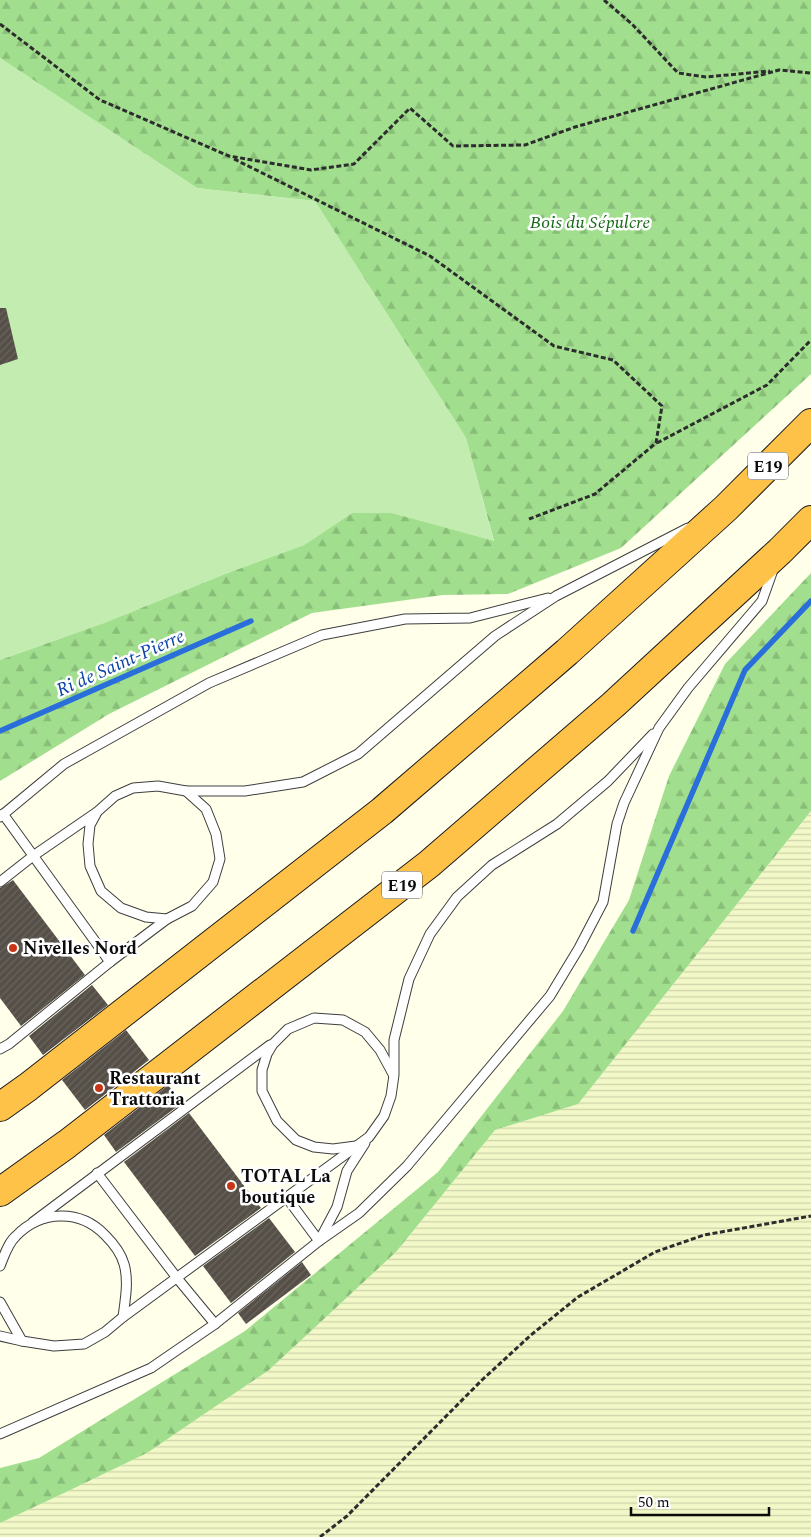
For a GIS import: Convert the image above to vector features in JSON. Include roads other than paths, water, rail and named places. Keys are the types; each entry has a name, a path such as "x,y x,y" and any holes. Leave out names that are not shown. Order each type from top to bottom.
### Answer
{"highway":[{"name":"E19","path":"0,1107 382,812 566,652 726,508 811,423"},
{"name":"E19","path":"0,1192 67,1144 429,864 613,704 780,551 811,520"}],"lane":[{"path":"0,882 33,856 97,812 116,796 133,788 158,786 186,791 245,791 303,782 358,754 495,636 556,596 726,508"},
{"path":"319,1241 337,1207 347,1170 384,1116 391,1096 394,1075 394,1040 409,979 430,934 457,897 492,865 564,818 608,781 659,728 688,688 762,600 780,551"},
{"path":"110,962 2,816 64,764 209,683 322,635 405,619 470,618 556,596"},
{"path":"0,1434 151,1368 215,1324 319,1241 359,1214 407,1166 550,996 579,948 602,902 617,824 624,803 659,728"},
{"path":"0,1049 10,1044 110,962 167,919 192,906 214,882 220,859 216,834 206,809 186,791"},
{"path":"97,812 90,825 88,844 90,866 102,891 121,908 146,917 167,919"},
{"path":"0,1266 15,1237 33,1222 272,1044 288,1028 314,1018 343,1020 365,1032 380,1050 394,1075"},
{"path":"272,1044 262,1070 262,1092 277,1122 296,1140 314,1147 333,1149 359,1146"},
{"path":"0,1336 54,1346 84,1344 105,1332 369,1137"},
{"path":"97,1173 177,1278 215,1324"},
{"path":"287,1198 319,1241"},
{"path":"33,1222 61,1215 84,1219 97,1227 114,1245 124,1264 126,1284 123,1318"},
{"path":"0,1302 22,1341"}],"waterway":[{"path":"633,931 745,670 811,601"},
{"name":"Ri de Saint-Pierre","path":"0,731 251,621"}],"place":[{"name":"Nivelles Nord","path":"13,948"},
{"name":"Restaurant Trattoria","path":"99,1088"},
{"name":"TOTAL La boutique","path":"231,1186"}],"park label":[{"name":"Bois du Sépulcre","path":"590,222"}]}
